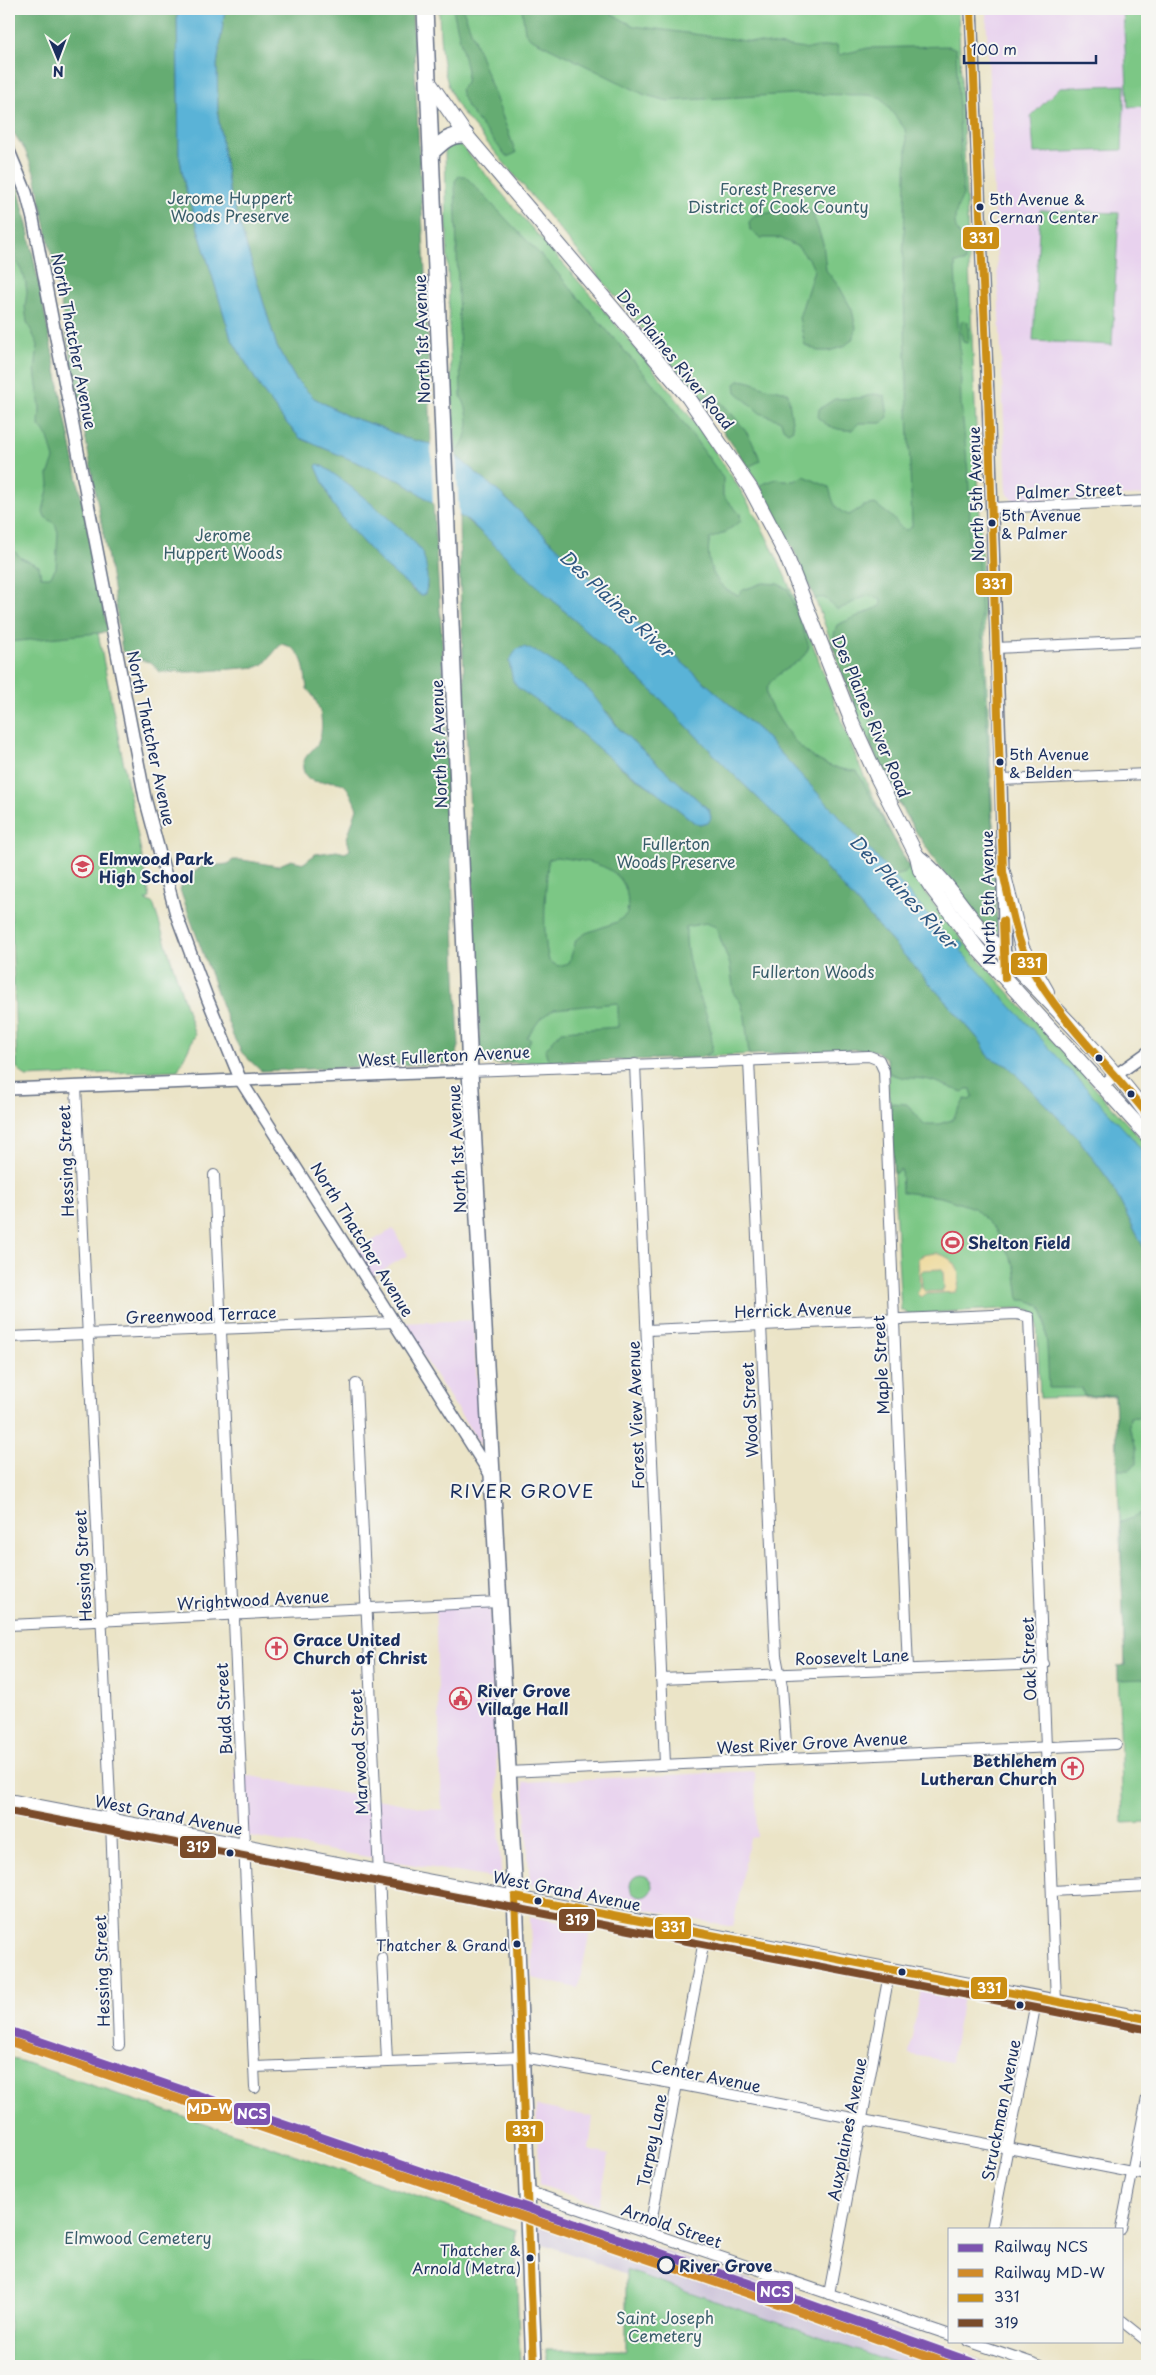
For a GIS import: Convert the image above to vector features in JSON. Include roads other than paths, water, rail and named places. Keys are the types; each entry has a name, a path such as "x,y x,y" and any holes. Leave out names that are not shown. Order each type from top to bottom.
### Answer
{"main road":[{"name":"North 1st Avenue","path":"426,9 442,432 470,1071 492,1478"},
{"name":"Des Plaines River Road","path":"429,82 466,135 688,397 751,489 786,555 860,740 917,856 920,870 947,910 1005,978 1147,1135"},
{"path":"431,153 448,138 466,135"},
{"name":"Des Plaines River Road","path":"917,856 932,867 964,909 1116,1074 1147,1114"},
{"path":"1003,872 1022,948 1059,1012"},
{"name":"North Thatcher Avenue","path":"492,1478 515,1898 534,2366"},
{"name":"West Grand Avenue","path":"9,1801 245,1846 379,1874 515,1898 1147,2019"}],"street":[{"name":"North 5th Avenue","path":"971,9 1001,780 1005,978"},
{"name":"North Thatcher Avenue","path":"9,151 23,184 33,219 152,828 189,951 241,1081 492,1478"},
{"name":"Palmer Street","path":"991,508 1147,501"},
{"path":"995,648 1147,641"},
{"path":"1001,780 1147,774"},
{"path":"1102,1085 1147,1053"},
{"name":"West Fullerton Avenue","path":"9,1089 869,1056 879,1060"},
{"name":"Wood Street","path":"749,1060 776,1656 780,1674 787,1758"},
{"name":"Maple Street","path":"879,1060 884,1071 908,1669"},
{"name":"Forest View Avenue","path":"635,1064 665,1764"},
{"name":"Hessing Street","path":"76,1086 86,1334 111,1821 119,2045"},
{"name":"Budd Street","path":"214,1175 255,2088"},
{"name":"Herrick Avenue","path":"647,1330 1016,1314 1029,1317"},
{"name":"Oak Street","path":"1029,1317 1056,2001"},
{"name":"Greenwood Terrace","path":"9,1336 394,1322"},
{"name":"Marwood Street","path":"356,1384 382,1939"},
{"name":"Wrightwood Avenue","path":"9,1625 499,1602"},
{"name":"Roosevelt Lane","path":"661,1679 1044,1664"},
{"name":"West River Grove Avenue","path":"508,1772 1116,1744"},
{"path":"1052,1891 1147,1886"},
{"name":"Tarpey Lane","path":"649,2233 705,1934"},
{"path":"382,1958 387,2061"},
{"name":"Auxplaines Avenue","path":"830,2294 890,1970"},
{"name":"Struckman Avenue","path":"992,2228 1037,1997"},
{"name":"Center Avenue","path":"254,2067 522,2057 677,2084 1147,2175"},
{"path":"1122,2228 1147,2098"},
{"name":"Arnold Street","path":"527,2191 948,2334"},
{"path":"1124,2322 1147,2341"},
{"path":"973,2342 1041,2366"}],"water":[{"name":"Des Plaines River","path":"177,9 225,9 217,65 218,116 229,189 277,347 296,380 314,398 347,416 380,427 404,438 431,444 456,456 501,494 625,612 764,735 893,875 947,937 954,942 960,940 964,945 961,951 965,956 1133,1139 1147,1158 1147,1254 1109,1180 1078,1138 1008,1066 989,1057 981,1042 799,838 727,768 661,699 468,520 433,503 401,481 300,438 283,419 262,390 231,338 185,186 179,154"},
{"path":"318,464 338,477 370,503 420,549 427,571 425,594 421,596 382,563 349,527 332,503 316,466"},
{"path":"524,647 539,653 562,668 589,690 620,730 709,810 711,818 708,823 700,825 695,823 657,792 612,760 569,723 518,688 513,681 509,661 517,649"}],"railway":[{"path":"9,2039 963,2366"}],"rail line":[{"name":"NCS","path":"9,2031 797,2300 982,2366"},
{"name":"MD-W","path":"9,2041 794,2309 953,2366"}],"place":[{"name":"5th Avenue & Cernan Center","path":"980,207"},
{"name":"5th Avenue & Palmer","path":"992,523"},
{"name":"5th Avenue & Belden","path":"1000,762"},
{"name":"Elmwood Park High School","path":"83,867"},
{"name":"Shelton Field","path":"952,1242"},
{"name":"Grace United Church of Christ","path":"277,1648"},
{"name":"River Grove Village Hall","path":"461,1699"},
{"name":"Bethlehem Lutheran Church","path":"1073,1769"},
{"name":"Thatcher & Grand","path":"517,1944"},
{"name":"Thatcher & Arnold (Metra)","path":"530,2258"},
{"name":"River Grove","path":"666,2265"}],"district":[{"name":"RIVER GROVE","path":"522,1490"}],"park label":[{"name":"Forest Preserve District of Cook County","path":"778,197"},
{"name":"Jerome Huppert Woods Preserve","path":"230,206"},
{"name":"Jerome Huppert Woods","path":"223,543"},
{"name":"Fullerton Woods Preserve","path":"676,852"},
{"name":"Fullerton Woods","path":"813,971"},
{"name":"Elmwood Cemetery","path":"138,2237"},
{"name":"Saint Joseph Cemetery","path":"665,2326"}]}
